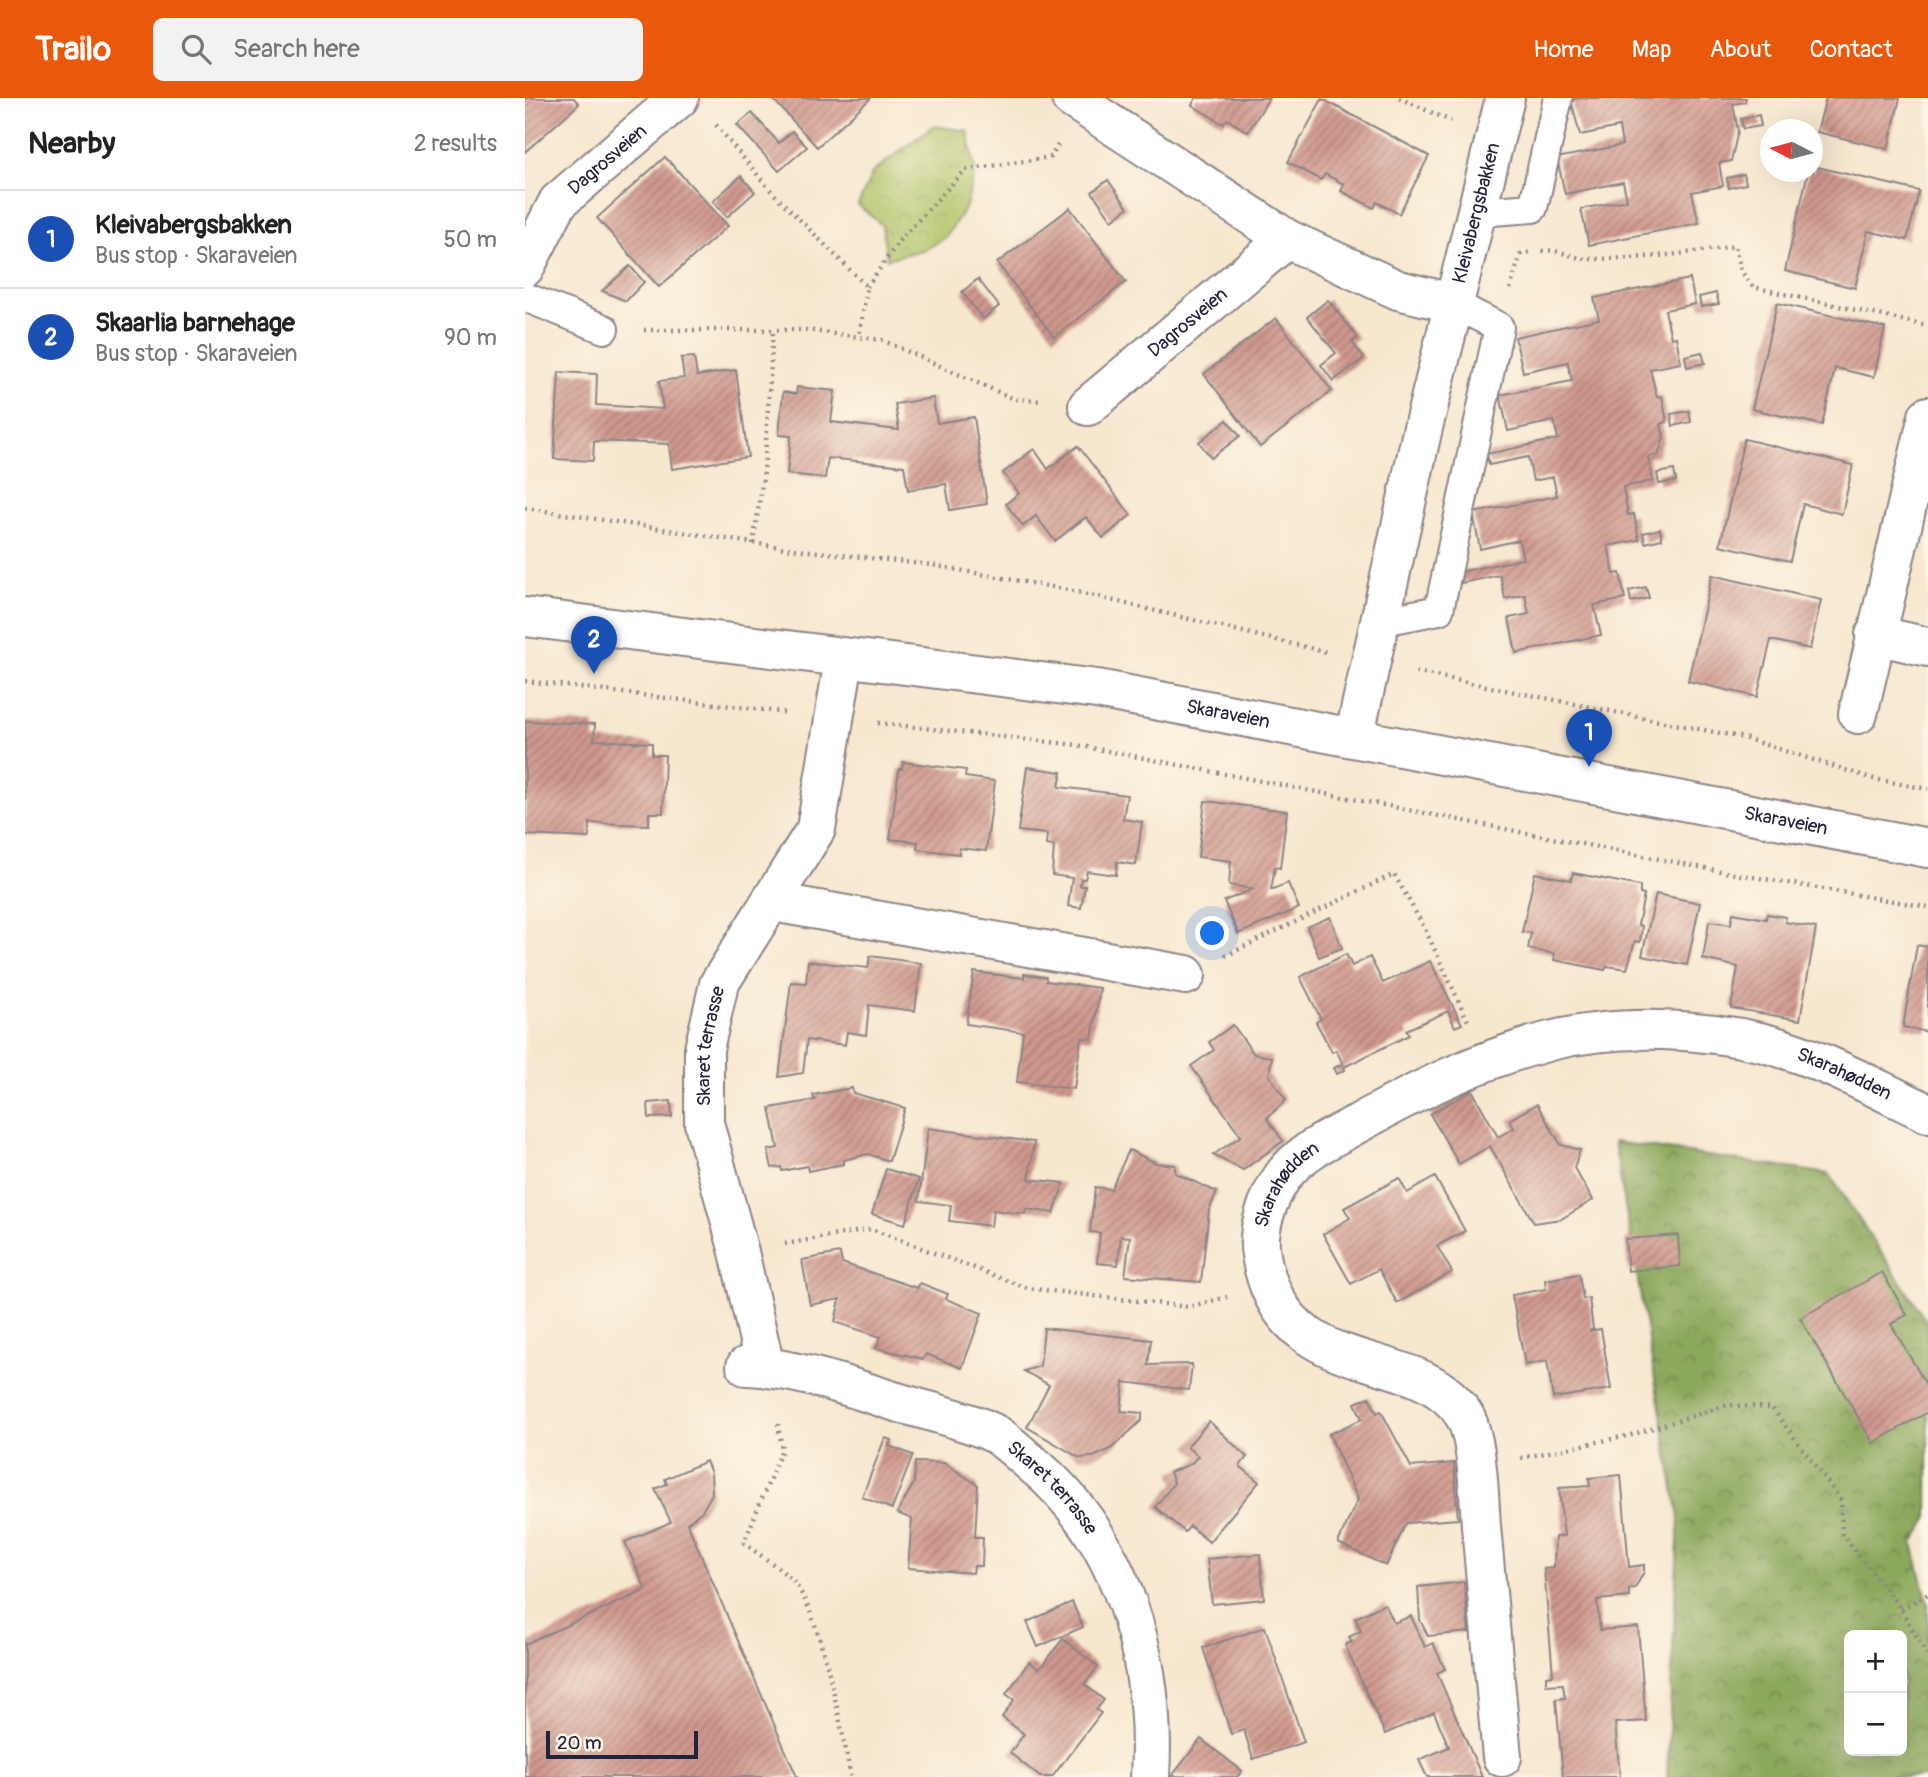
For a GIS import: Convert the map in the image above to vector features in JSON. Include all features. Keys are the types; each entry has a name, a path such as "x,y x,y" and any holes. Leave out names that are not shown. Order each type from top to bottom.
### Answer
{"street":[{"name":"Dagrosveien","path":"525,267 558,202 679,98"},
{"name":"Kleivabergsbakken","path":"1354,738 1452,303 1478,212 1504,98"},
{"path":"1074,101 1287,239 1398,290 1452,303"},
{"name":"Dagrosveien","path":"1088,406 1287,239"},
{"path":"1858,714 1928,416"},
{"name":"Skaraveien","path":"525,617 1097,689 1271,720 1928,848"},
{"path":"1875,635 1928,647"},
{"name":"Skaret terrasse","path":"844,659 816,829 773,902 719,984 704,1049 704,1124 739,1252 755,1367 875,1395 996,1435 1056,1483 1102,1545 1134,1616 1153,1730 1150,1777"},
{"path":"773,902 1186,975"},
{"name":"Skarahødden","path":"1502,1757 1476,1468 1466,1419 1449,1395 1409,1376 1325,1348 1292,1322 1269,1286 1260,1252 1264,1212 1284,1174 1311,1150 1427,1085 1486,1060 1553,1040 1599,1032 1663,1030 1759,1041 1805,1058 1928,1113"}],"lane":[{"path":"1478,212 1533,208 1558,98"},
{"path":"525,297 604,329"},
{"path":"1378,622 1439,610 1499,327 1452,303"}],"path":[{"path":"1399,98 1457,124"},
{"path":"859,337 867,287 899,241 965,170 1051,157 1074,101"},
{"path":"711,119 772,192 867,287"},
{"path":"1499,327 1533,208"},
{"path":"1520,254 1552,249 1585,259 1698,253 1735,246 1741,271 1753,286 1928,326"},
{"path":"604,329 806,330 882,340 1014,399 1088,406"},
{"path":"753,544 764,472 773,331"},
{"path":"525,508 753,544 931,565 1069,590 1369,663 1744,738 1874,779 1928,789"},
{"path":"525,681 836,719 1077,744 1730,873 1928,907"},
{"path":"1186,975 1394,874 1425,929 1470,1025"},
{"path":"739,1252 871,1229 1027,1288 1189,1307 1269,1286"},
{"path":"1476,1468 1631,1435 1728,1405 1772,1408 1841,1500 1842,1534 1901,1609 1928,1656"},
{"path":"778,1424 782,1449 744,1543 792,1580 806,1601 838,1713 851,1777"},
{"path":"1901,1609 1928,1594"}],"green space":[{"path":"933,126 968,131 975,171 966,206 946,237 926,249 887,259 882,225 858,205 873,172"},
{"path":"1614,1142 1829,1174 1928,1323 1928,1519 1913,1543 1928,1604 1928,1777 1667,1777 1679,1518"}],"building":[{"path":"525,98 574,98 579,104 525,152"},
{"path":"772,98 871,98 817,147"},
{"path":"1196,98 1269,98 1248,132 1227,119 1223,124 1192,105"},
{"path":"1746,98 1745,102 1733,104 1738,131 1731,161 1719,163 1723,186 1692,192 1699,223 1589,245 1581,209 1627,200 1623,182 1565,194 1557,158 1622,145 1619,127 1580,135 1571,100"},
{"path":"1826,98 1900,98 1888,149 1823,133 1823,119 1820,119"},
{"path":"1322,99 1429,156 1399,214 1377,202 1374,208 1341,191 1344,184 1325,174 1321,180 1288,162"},
{"path":"752,113 779,143 792,131 807,147 779,171 737,125"},
{"path":"1759,115 1760,126 1743,129 1741,119"},
{"path":"665,157 728,226 659,287 597,218"},
{"path":"1823,168 1919,191 1907,240 1868,231 1855,288 1785,271 1806,182 1823,182"},
{"path":"1744,174 1746,184 1729,188 1727,178"},
{"path":"741,176 755,192 727,217 713,201"},
{"path":"1108,180 1128,208 1112,220 1092,192"},
{"path":"1070,208 1126,282 1054,337 997,263"},
{"path":"630,266 644,282 626,301 602,291"},
{"path":"978,279 999,306 983,319 962,292"},
{"path":"1690,279 1695,304 1665,310 1671,338 1676,337 1681,363 1650,369 1657,397 1662,396 1667,422 1661,424 1664,438 1658,455 1648,457 1653,481 1623,487 1628,515 1634,514 1639,540 1608,546 1614,574 1620,573 1625,599 1594,605 1601,635 1516,653 1509,618 1529,614 1525,595 1505,599 1500,575 1461,583 1459,572 1523,559 1519,540 1480,549 1473,513 1557,496 1553,477 1533,481 1528,457 1489,465 1487,454 1558,439 1554,421 1508,431 1500,395 1572,381 1568,362 1523,372 1515,337 1599,319 1594,298"},
{"path":"1716,293 1719,304 1701,307 1699,297"},
{"path":"1328,300 1358,338 1352,342 1364,358 1333,381 1321,365 1336,353 1307,317"},
{"path":"1777,303 1885,328 1874,377 1835,368 1822,425 1752,409"},
{"path":"1276,318 1332,391 1260,447 1204,374"},
{"path":"1702,352 1705,363 1687,367 1685,356"},
{"path":"694,357 697,376 736,370 748,457 672,469 669,444 594,441 593,461 554,459 559,372 597,374 596,405 663,409 659,381 684,378 681,358"},
{"path":"797,387 835,391 831,422 899,430 895,404 933,398 937,423 974,417 987,504 950,510 946,484 908,490 904,466 828,458 825,478 787,474 791,436 779,435 783,392 796,394"},
{"path":"1689,411 1691,422 1673,426 1671,414"},
{"path":"1227,420 1240,436 1211,458 1199,442"},
{"path":"1744,439 1853,465 1842,514 1803,504 1790,561 1720,545"},
{"path":"1078,446 1131,515 1103,538 1086,517 1055,541 1036,516 1023,526 1006,504 1019,493 1003,473 1034,449 1048,469"},
{"path":"1674,470 1676,481 1659,484 1657,473"},
{"path":"1660,529 1662,539 1645,543 1643,533"},
{"path":"1712,575 1821,600 1810,649 1771,640 1757,697 1688,681"},
{"path":"1646,587 1649,598 1631,602 1629,591"},
{"path":"525,721 595,724 594,740 652,743 652,755 665,755 663,813 649,813 649,825 590,823 589,838 525,835"},
{"path":"903,762 966,770 965,777 995,781 986,851 959,848 959,854 917,849 918,842 890,839 899,769 902,769"},
{"path":"1027,767 1062,772 1059,787 1127,795 1123,819 1142,822 1136,865 1117,862 1116,875 1087,871 1085,879 1081,879 1080,886 1085,886 1081,908 1068,906 1072,878 1052,875 1054,846 1046,845 1047,834 1018,831"},
{"path":"1205,801 1287,811 1280,868 1275,867 1271,890 1288,883 1299,908 1238,934 1224,901 1253,889 1229,885 1231,861 1198,857"},
{"path":"1535,873 1571,880 1573,873 1640,886 1640,894 1644,895 1638,925 1642,926 1640,942 1635,941 1627,969 1607,966 1605,970 1554,960 1555,954 1528,949 1531,933 1522,932"},
{"path":"1656,894 1700,903 1687,965 1642,956"},
{"path":"1733,913 1766,919 1767,914 1786,917 1785,922 1816,928 1800,1020 1731,1008 1738,967 1703,959 1709,921 1731,924"},
{"path":"1330,917 1342,948 1319,957 1307,927"},
{"path":"1917,945 1928,947 1928,1032 1903,1027"},
{"path":"1346,954 1352,966 1370,957 1383,983 1430,961 1462,1024 1455,1027 1448,1011 1406,1030 1409,1035 1344,1067 1345,1070 1337,1074 1334,1068 1343,1064 1336,1050 1332,1052 1316,1022 1321,1019 1300,977"},
{"path":"870,956 921,963 915,1011 869,1005 866,1035 847,1032 845,1045 807,1040 803,1073 779,1077 791,982 806,983 808,961 868,968"},
{"path":"974,972 1024,978 1024,974 1046,977 1046,981 1100,988 1092,1039 1081,1038 1074,1089 1017,1082 1023,1032 966,1024"},
{"path":"1233,1025 1254,1054 1272,1057 1269,1075 1286,1100 1267,1118 1283,1141 1243,1170 1213,1155 1241,1136 1191,1066 1214,1050 1209,1042"},
{"path":"852,1088 853,1093 905,1108 889,1161 868,1154 844,1160 844,1164 808,1171 807,1166 782,1171 781,1167 772,1168 768,1150 778,1148 770,1108 815,1100 813,1095"},
{"path":"1472,1090 1498,1137 1514,1128 1509,1120 1537,1104 1561,1145 1580,1150 1574,1168 1593,1200 1561,1219 1534,1223 1490,1146 1459,1164 1430,1114"},
{"path":"671,1101 672,1117 649,1118 648,1103"},
{"path":"928,1128 1034,1142 1029,1179 1064,1183 1054,1213 1026,1209 1025,1214 993,1210 991,1226 949,1221 951,1205 919,1201"},
{"path":"1129,1150 1156,1163 1175,1165 1175,1173 1217,1192 1209,1210 1201,1282 1125,1276 1130,1237 1121,1236 1118,1265 1097,1263 1100,1233 1090,1232 1095,1187 1111,1189"},
{"path":"886,1169 919,1179 905,1224 872,1214"},
{"path":"1435,1177 1465,1231 1437,1246 1452,1272 1397,1303 1379,1269 1351,1284 1323,1234 1350,1218 1344,1208 1399,1178 1407,1193"},
{"path":"1678,1235 1680,1266 1628,1271 1625,1239"},
{"path":"840,1253 842,1263 917,1288 920,1283 948,1294 946,1299 982,1313 962,1368 926,1354 923,1359 876,1348 881,1337 835,1322 840,1299 810,1305 802,1260"},
{"path":"1882,1272 1907,1315 1891,1324 1928,1388 1928,1412 1873,1443 1800,1318"},
{"path":"1579,1274 1583,1299 1589,1298 1593,1329 1589,1331 1601,1329 1611,1389 1553,1398 1547,1361 1525,1365 1512,1295 1546,1289 1545,1280"},
{"path":"1044,1328 1151,1340 1148,1365 1192,1364 1189,1390 1124,1382 1121,1411 1142,1413 1142,1420 1111,1449 1093,1457 1080,1458 1027,1427 1049,1385 1024,1371 1040,1366"},
{"path":"1369,1397 1377,1413 1381,1411 1411,1467 1454,1463 1458,1519 1406,1523 1386,1566 1338,1543 1358,1499 1329,1434 1362,1419 1355,1403"},
{"path":"1209,1421 1247,1457 1240,1466 1259,1482 1209,1542 1190,1526 1185,1532 1155,1507 1174,1483 1170,1472 1191,1464 1198,1456 1187,1447"},
{"path":"885,1438 891,1440 889,1446 913,1455 892,1509 862,1497"},
{"path":"706,1461 711,1473 712,1494 702,1511 687,1523 797,1777 525,1777 525,1644 646,1590 625,1542 671,1522 655,1489 667,1484 665,1479"},
{"path":"915,1462 944,1463 978,1485 975,1537 983,1537 982,1566 974,1566 973,1573 908,1568 912,1519 897,1513 914,1483"},
{"path":"1621,1475 1629,1567 1644,1565 1644,1572 1635,1588 1629,1589 1629,1597 1597,1600 1600,1630 1638,1627 1646,1721 1615,1723 1620,1777 1563,1777 1556,1699 1565,1698 1563,1684 1546,1685 1546,1676 1553,1675 1544,1569 1554,1568 1555,1537 1564,1536 1559,1488 1590,1486 1589,1478"},
{"path":"1260,1554 1264,1599 1212,1604 1207,1559"},
{"path":"1464,1582 1469,1632 1428,1636 1420,1620 1418,1587"},
{"path":"1072,1602 1083,1627 1038,1647 1027,1622"},
{"path":"1385,1604 1394,1623 1411,1616 1425,1647 1433,1643 1445,1669 1437,1673 1482,1777 1427,1777 1419,1760 1449,1747 1434,1712 1385,1734 1345,1645 1352,1642 1349,1637 1361,1631 1355,1618"},
{"path":"1265,1627 1304,1742 1253,1759 1244,1730 1231,1734 1203,1648"},
{"path":"1063,1639 1098,1667 1084,1684 1104,1700 1096,1710 1101,1713 1052,1777 1040,1777 1010,1753 1024,1734 1002,1717 1014,1700 1006,1694 1029,1662 1039,1669"},
{"path":"1201,1739 1242,1771 1237,1777 1172,1776"}],"place":[{"name":"Skaarlia barnehage","path":"594,674"},
{"name":"Kleivabergsbakken","path":"1589,767"}]}
